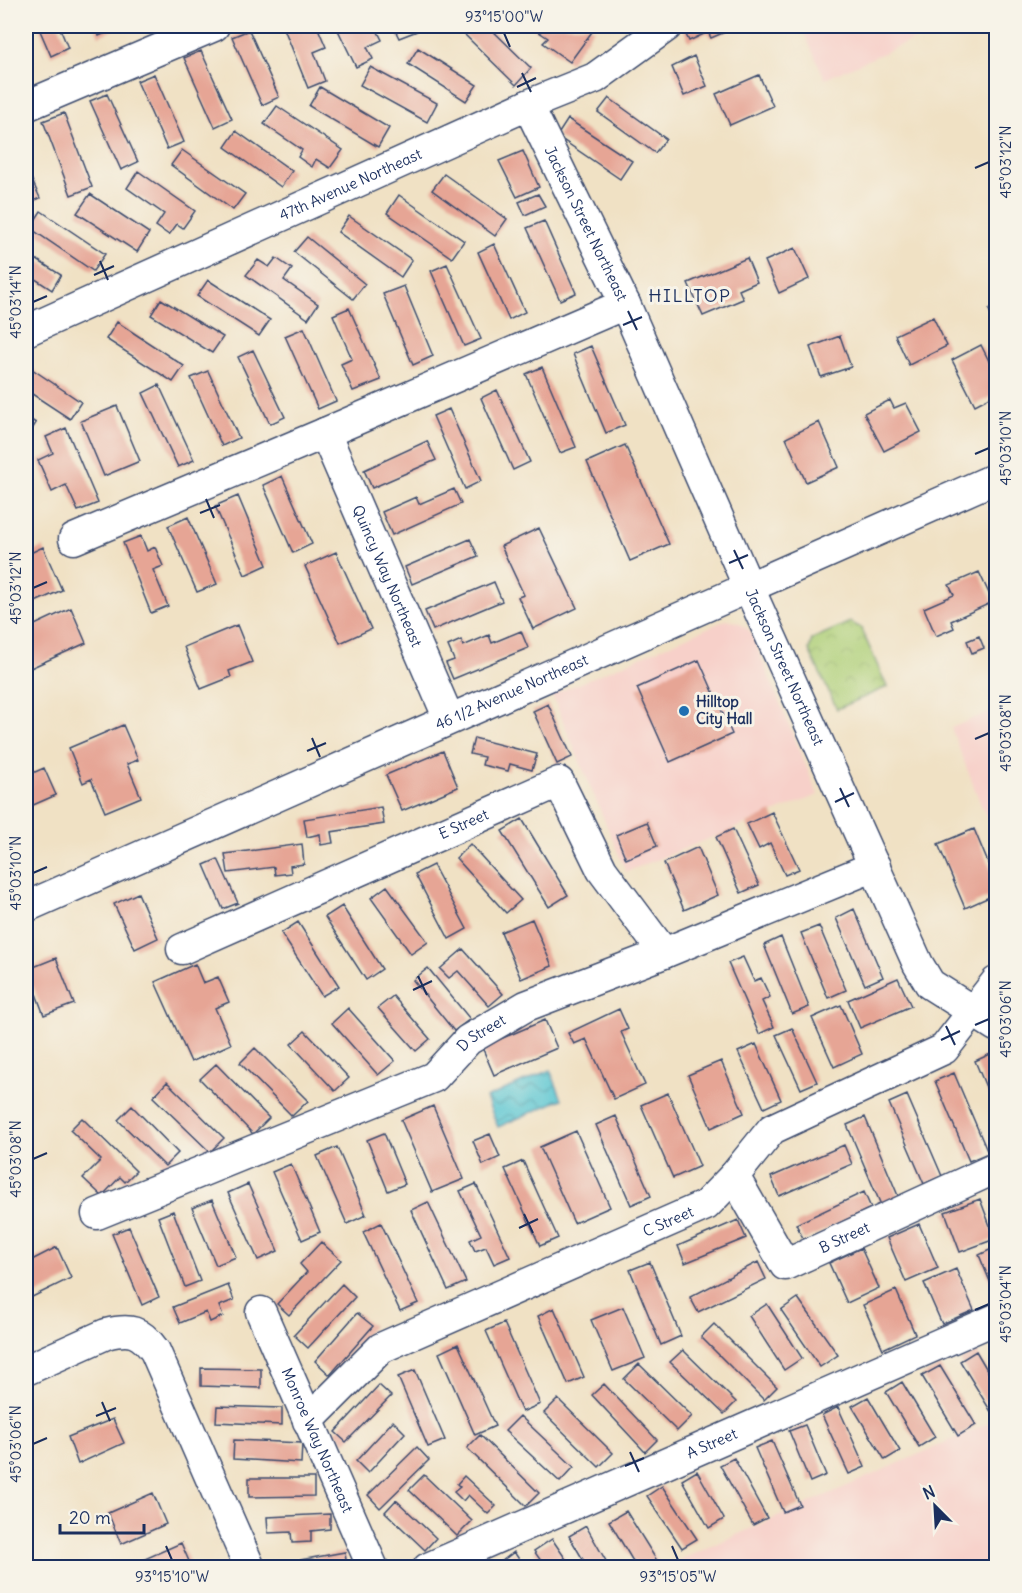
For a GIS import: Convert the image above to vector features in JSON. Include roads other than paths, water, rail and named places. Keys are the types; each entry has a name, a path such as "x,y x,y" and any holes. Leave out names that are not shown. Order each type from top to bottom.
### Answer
{"street":[{"path":"26,106 214,26"},
{"name":"47th Avenue Northeast","path":"26,331 528,105 595,78 667,26"},
{"name":"Jackson Street Northeast","path":"528,105 625,304 749,588 918,964 930,984 985,1019"},
{"path":"74,539 625,304"},
{"name":"Quincy Way Northeast","path":"325,433 449,719"},
{"name":"46 1/2 Avenue Northeast","path":"26,907 996,478"},
{"name":"E Street","path":"182,950 560,782 602,870 664,953"},
{"name":"D Street","path":"97,1214 434,1077 468,1040 526,1006 664,953 875,866"},
{"name":"C Street","path":"308,1421 381,1348 706,1206 772,1129 944,1049 985,1019 996,982"},
{"name":"B Street","path":"734,1176 785,1264 996,1168"},
{"name":"Monroe Way Northeast","path":"261,1312 373,1568"},
{"name":"A Street","path":"428,1568 996,1320"},
{"path":"26,1370 106,1334 119,1331 134,1332 146,1339 155,1351 250,1568"}],"water":[{"path":"550,1070 562,1099 498,1127 486,1098"}],"place":[{"name":"Hilltop City Hall","path":"684,711"}],"district":[{"name":"HILLTOP","path":"690,296"}]}
